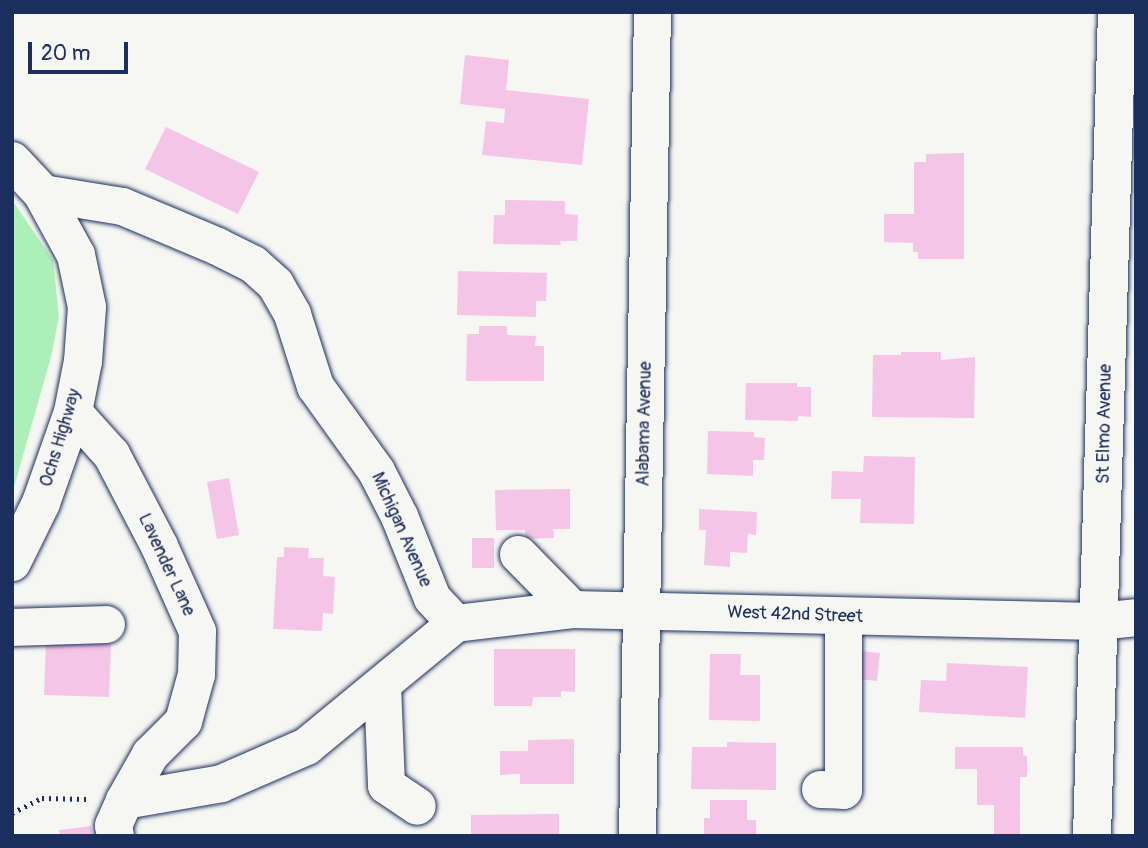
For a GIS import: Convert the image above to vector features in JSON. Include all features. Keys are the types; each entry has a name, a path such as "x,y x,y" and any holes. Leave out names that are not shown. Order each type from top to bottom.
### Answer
{"main road":[{"name":"St Elmo Avenue","path":"1092,836 1117,12"},
{"name":"Ochs Highway","path":"12,161 42,193 76,255 87,307 83,361 74,412 41,503 12,562"}],"street":[{"name":"Alabama Avenue","path":"637,836 652,12"},
{"name":"Michigan Avenue","path":"42,193 122,206 253,264 275,284 292,314 316,386 376,471 399,516 432,598 456,623"},
{"name":"Lavender Lane","path":"74,412 111,454 159,546 198,631 196,674 183,721 150,754 124,800"},
{"path":"518,554 572,609"},
{"name":"West 42nd Street","path":"456,623 572,609 1098,621 1136,617"},
{"path":"820,789 843,790 843,617"},
{"path":"115,836 113,825 124,800 221,783 306,746 456,623"},
{"path":"12,627 106,624"},
{"path":"382,685 386,785 417,806"}],"path":[{"path":"12,813 42,798 124,800"}],"green space":[{"path":"12,200 53,260 59,317 51,357 12,494"}],"building":[{"path":"465,55 509,60 506,90 589,99 582,165 482,155 486,121 504,123 505,109 460,104"},
{"path":"166,127 259,172 238,214 145,169"},
{"path":"964,153 964,259 918,259 918,252 913,252 913,243 884,242 884,214 914,214 914,162 926,162 926,154"},
{"path":"505,200 565,201 565,214 578,215 577,241 560,241 561,245 493,244 494,215 505,215"},
{"path":"458,271 547,273 546,301 536,301 536,317 457,315"},
{"path":"479,326 507,326 507,335 536,336 535,346 544,346 544,381 466,381 467,334 479,334"},
{"path":"901,352 941,352 941,360 975,357 974,418 872,417 873,355 901,355"},
{"path":"746,383 797,383 797,387 811,387 811,417 798,416 798,421 745,420"},
{"path":"708,431 754,432 754,437 765,438 764,460 753,460 753,476 707,474"},
{"path":"864,456 915,457 914,524 860,523 861,499 831,499 832,471 863,472"},
{"path":"229,478 239,535 217,539 207,482"},
{"path":"570,489 570,529 553,529 554,538 525,539 525,530 496,530 495,490"},
{"path":"699,509 757,512 756,535 748,534 747,553 730,552 730,567 704,565 706,530 699,530"},
{"path":"472,538 494,538 494,568 472,568"},
{"path":"284,547 309,548 308,558 324,558 323,576 335,577 333,614 323,613 322,631 273,629 277,557 284,557"},
{"path":"46,640 111,642 109,697 44,695"},
{"path":"494,649 575,649 575,692 561,691 561,697 533,697 532,706 494,706"},
{"path":"852,650 880,653 877,681 848,678"},
{"path":"710,654 741,654 740,675 760,675 760,721 709,720"},
{"path":"947,663 1028,667 1025,718 919,712 921,680 946,681"},
{"path":"574,739 574,784 520,784 520,774 500,775 500,751 528,751 528,740"},
{"path":"727,742 776,743 776,790 691,789 692,747 727,747"},
{"path":"955,747 1023,747 1023,755 1027,756 1027,777 1020,777 1020,836 994,836 994,805 977,805 977,769 955,769"},
{"path":"710,800 747,800 747,820 756,820 756,836 704,836 704,818 710,818"},
{"path":"559,814 559,836 471,836 471,815"},
{"path":"91,826 93,836 60,836 59,830"}]}
